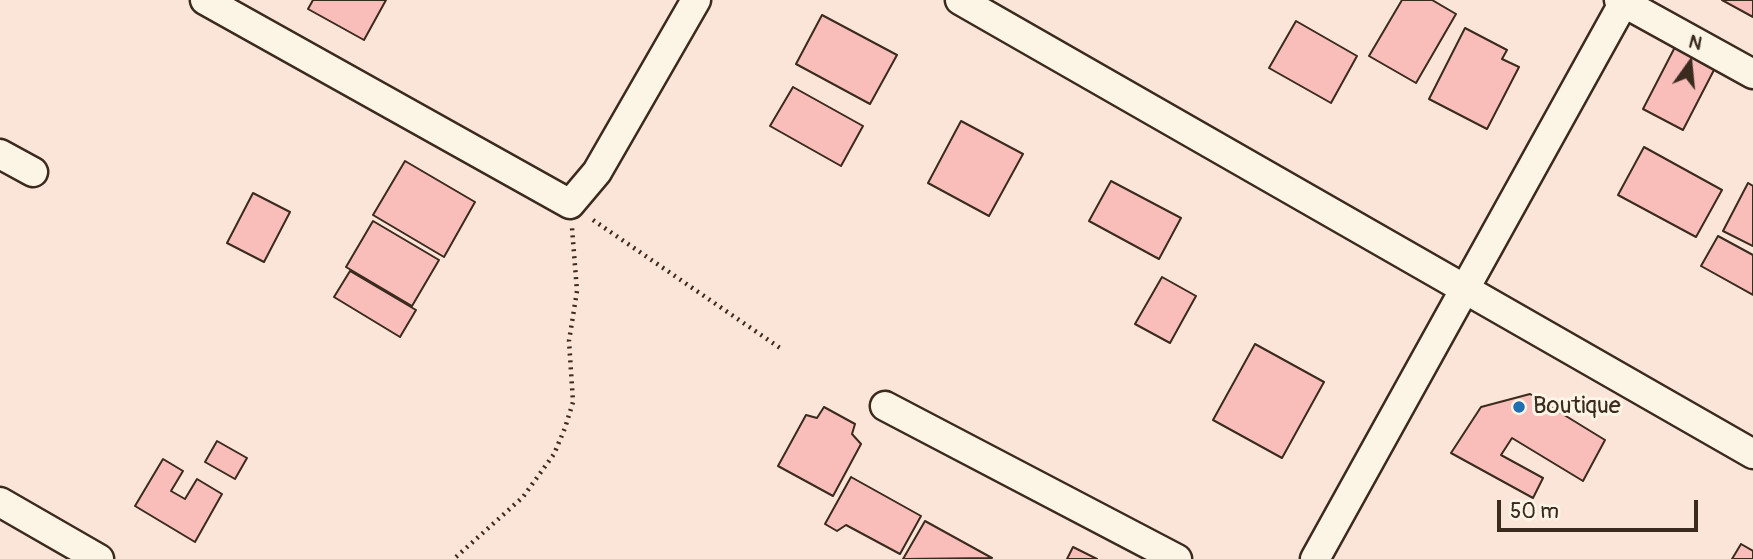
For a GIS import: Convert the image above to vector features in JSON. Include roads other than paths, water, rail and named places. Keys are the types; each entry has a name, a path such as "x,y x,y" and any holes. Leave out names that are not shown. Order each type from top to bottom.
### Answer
{"street":[{"path":"205,0 570,204 597,172 696,0"},
{"path":"960,0 1753,454"},
{"path":"1315,559 1622,1 1753,74"},
{"path":"0,154 33,172"},
{"path":"884,406 1177,559"},
{"path":"0,502 99,559"}],"place":[{"name":"Boutique","path":"1519,407"}]}
